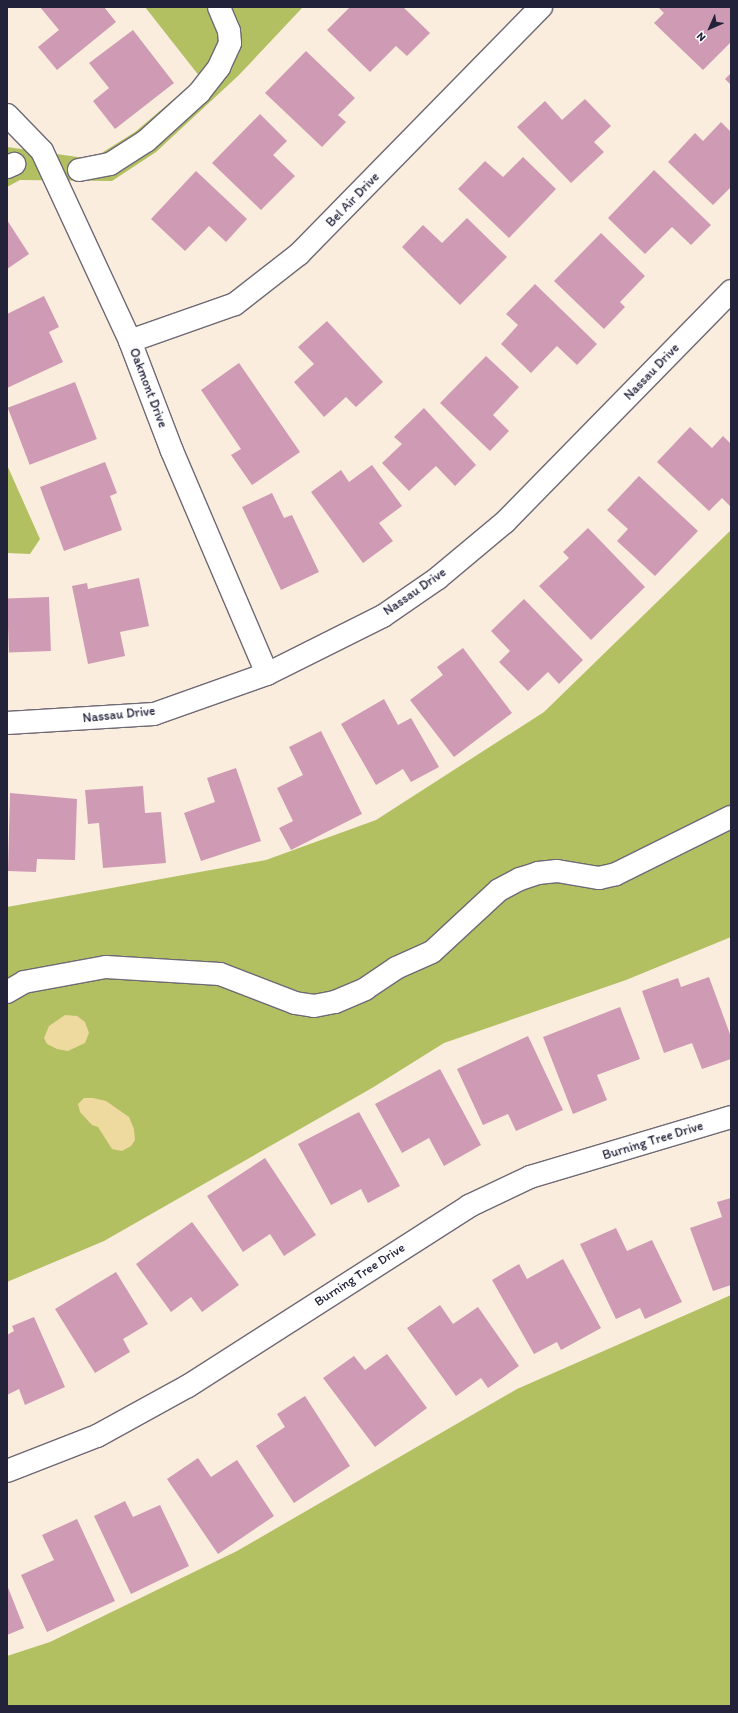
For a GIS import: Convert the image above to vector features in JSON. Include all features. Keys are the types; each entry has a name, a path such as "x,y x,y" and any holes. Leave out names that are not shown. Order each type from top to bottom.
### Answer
{"street":[{"path":"78,170 110,164 146,141 199,93 219,67 230,43 229,31 219,7"},
{"name":"Bel Air Drive","path":"130,341 235,304 299,254 541,7"},
{"name":"Oakmont Drive","path":"7,115 42,151 130,341 172,451 267,674"},
{"name":"Nassau Drive","path":"7,723 154,714 267,674 382,616 438,578 505,522 731,292"},
{"path":"7,992 24,982 106,967 220,974 295,1003 314,1006 335,1002 365,989 396,968 432,952 484,903 506,886 538,873 557,871 599,878 616,874 731,817"},
{"name":"Burning Tree Drive","path":"7,1471 97,1436 188,1386 470,1206 530,1177 731,1117"}],"green space":[{"path":"145,7 303,7 239,75 156,152 112,181 20,180 7,187 7,147 92,159 135,132 200,77"},
{"path":"7,465 40,539 30,554 7,553"},
{"path":"731,530 731,937 626,980 444,1043 372,1088 104,1241 7,1282 7,907 266,860 376,820 544,712"},
{"path":"731,1295 731,1706 7,1706 7,1656 50,1642 237,1551 517,1389"}],"sand":[{"path":"65,1015 77,1016 85,1022 89,1033 85,1043 68,1051 57,1049 47,1044 44,1038 49,1026"},
{"path":"84,1098 93,1098 106,1101 129,1117 134,1129 135,1140 131,1146 122,1151 112,1149 98,1127 92,1125 80,1112 78,1104"}],"building":[{"path":"40,7 104,7 116,22 57,70 38,47 59,30"},
{"path":"350,7 403,7 430,33 407,56 396,46 370,72 327,30"},
{"path":"658,7 730,7 731,42 703,70 654,23 664,13"},
{"path":"133,30 174,83 115,129 93,101 109,88 89,63"},
{"path":"306,51 355,98 338,115 346,122 322,147 265,93"},
{"path":"731,73 731,85 725,79"},
{"path":"585,99 611,126 594,142 604,152 571,183 517,127 545,101 562,120"},
{"path":"260,114 287,141 273,155 295,176 261,210 212,163"},
{"path":"721,122 731,132 731,187 713,205 668,162 695,133 703,141"},
{"path":"523,157 556,189 509,238 458,189 485,161 503,177"},
{"path":"654,170 711,225 691,245 672,227 645,254 608,218"},
{"path":"196,171 247,219 226,242 209,226 185,251 151,219"},
{"path":"467,218 507,257 460,305 402,247 423,225 442,243"},
{"path":"7,220 29,254 7,269"},
{"path":"601,233 645,276 620,302 625,307 604,329 554,281"},
{"path":"535,284 597,344 577,365 557,346 531,373 501,344 518,325 506,314"},
{"path":"44,296 59,327 49,332 63,362 7,388 7,314"},
{"path":"327,321 383,382 356,407 346,397 324,417 294,382 314,364 298,347"},
{"path":"486,356 519,387 493,415 509,431 490,451 440,403"},
{"path":"239,363 300,452 252,485 231,455 241,449 201,390"},
{"path":"75,382 97,439 30,465 8,408"},
{"path":"424,408 476,465 455,486 436,466 409,491 382,463 402,444 394,437"},
{"path":"690,427 712,448 723,436 731,444 731,507 722,498 709,511 657,462"},
{"path":"105,462 117,493 110,496 122,530 64,551 40,487"},
{"path":"372,465 402,506 379,523 393,541 363,563 311,492 341,470 349,482"},
{"path":"639,476 698,531 655,576 617,541 628,529 607,510"},
{"path":"272,493 284,518 292,515 319,572 281,590 242,507"},
{"path":"588,528 645,587 591,640 539,586 569,558 563,552"},
{"path":"139,578 149,626 120,632 125,656 88,664 72,586 87,583 88,589"},
{"path":"49,597 51,651 9,652 7,598"},
{"path":"524,599 583,660 559,684 548,672 528,691 499,662 510,651 491,631"},
{"path":"463,648 512,713 454,757 410,700 443,675 437,667"},
{"path":"384,699 398,725 411,718 439,767 411,782 403,769 376,785 341,724"},
{"path":"321,731 362,814 291,850 279,828 293,821 277,788 303,775 289,747"},
{"path":"236,768 261,841 201,861 184,813 215,802 207,778"},
{"path":"143,786 145,813 161,812 166,863 103,868 99,823 88,824 85,790"},
{"path":"10,793 77,799 75,860 37,859 36,872 8,871"},
{"path":"709,977 731,1037 731,1059 702,1069 692,1043 664,1053 642,991 678,978 681,987"},
{"path":"620,1007 640,1059 597,1075 607,1100 573,1114 543,1037"},
{"path":"528,1036 563,1110 516,1131 508,1114 483,1125 457,1069"},
{"path":"440,1069 481,1145 444,1166 429,1138 402,1153 375,1104"},
{"path":"359,1112 400,1186 368,1203 361,1189 331,1205 298,1144"},
{"path":"265,1158 316,1235 284,1256 270,1234 243,1252 207,1196"},
{"path":"731,1198 731,1285 713,1291 690,1228 722,1217 717,1202"},
{"path":"192,1222 239,1285 202,1312 191,1297 171,1312 136,1264"},
{"path":"616,1228 627,1251 652,1240 682,1302 645,1319 640,1308 616,1319 580,1244"},
{"path":"563,1259 601,1328 561,1350 557,1342 534,1354 492,1280 519,1264 527,1279"},
{"path":"116,1272 148,1324 123,1339 130,1352 95,1373 55,1309"},
{"path":"440,1305 453,1324 478,1307 519,1366 488,1388 481,1378 456,1396 407,1328"},
{"path":"34,1317 65,1387 25,1405 19,1389 7,1395 7,1335 14,1331 12,1326"},
{"path":"387,1354 427,1408 375,1447 323,1378 354,1356 365,1370"},
{"path":"305,1396 350,1466 294,1503 256,1446 285,1427 277,1414"},
{"path":"198,1458 211,1477 237,1460 274,1516 218,1554 167,1479"},
{"path":"125,1501 133,1517 160,1505 189,1566 131,1594 94,1516"},
{"path":"77,1519 115,1601 47,1632 21,1575 54,1560 42,1535"},
{"path":"7,1585 24,1628 7,1635"}]}
